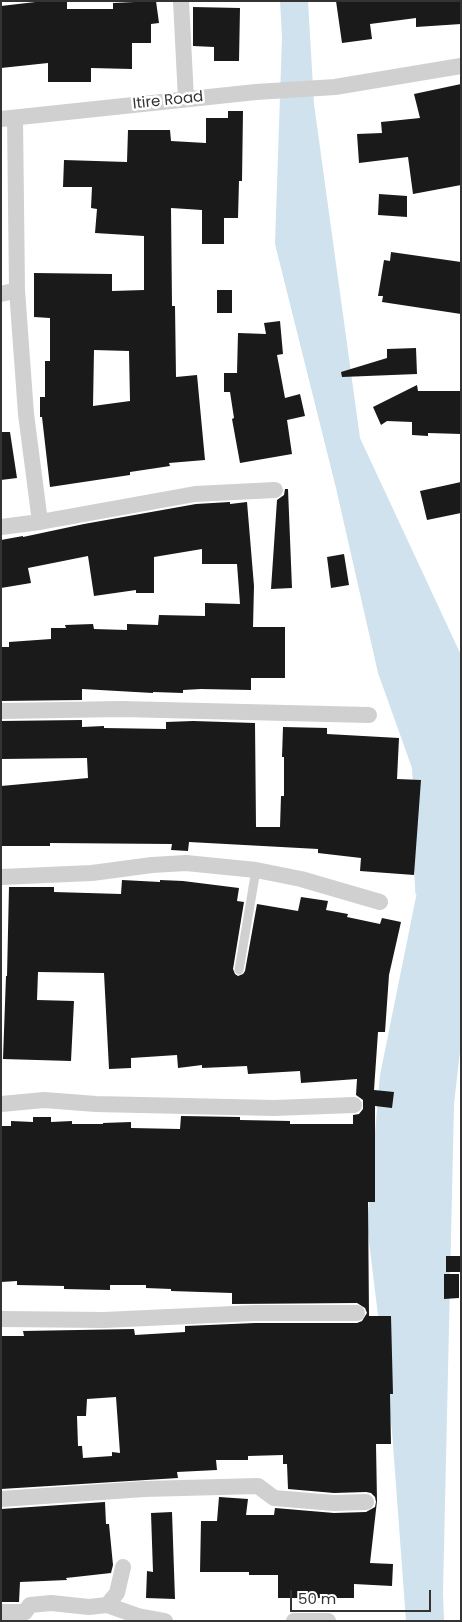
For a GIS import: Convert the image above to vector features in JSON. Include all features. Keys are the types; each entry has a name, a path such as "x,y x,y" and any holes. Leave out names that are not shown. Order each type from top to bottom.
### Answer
{"street":[{"path":"181,1 186,99"},
{"name":"Itire Road","path":"8,118 256,92 334,87 461,66"},
{"path":"8,118 9,292 40,522"},
{"path":"1,527 40,522 195,494 275,490"},
{"path":"1,710 122,709 369,715"},
{"path":"1,877 92,873 152,865 186,863 256,870 301,879 380,902"},
{"path":"1,1104 44,1100 96,1104 274,1108 354,1105"},
{"path":"7,1319 104,1320 255,1313 357,1313"},
{"path":"1,1499 144,1489 258,1486 274,1498 334,1503 366,1502"},
{"path":"107,1605 117,1593 124,1567"},
{"path":"1,1612 25,1612 30,1605 51,1603 89,1607 107,1605 138,1616 165,1621"},
{"path":"294,1621 328,1621"}],"lane":[{"path":"239,970 256,870"}],"water":[{"path":"280,1 308,1 314,104 360,438 461,655 461,1043 454,1104 443,1593 444,1621 406,1621 392,1431 367,1225 380,1075 418,887 412,768 378,673 336,488 275,244 282,37"}],"building":[{"path":"44,1 67,1 67,9 113,9 113,3 156,1 159,23 151,24 151,43 132,43 132,69 91,68 91,82 48,82 48,63 1,68 1,6"},
{"path":"336,1 461,1 461,24 416,27 416,18 370,24 372,39 342,43"},
{"path":"193,7 240,8 239,61 214,61 214,47 193,46"},
{"path":"461,84 461,185 413,194 408,157 359,163 357,134 382,133 381,122 420,118 414,94"},
{"path":"228,111 243,111 242,181 239,181 238,218 224,218 224,244 202,244 202,210 171,208 172,306 175,306 176,377 197,375 205,460 169,463 170,466 130,472 130,475 50,487 42,417 40,417 40,397 45,397 45,361 50,361 50,318 34,317 34,273 112,274 112,291 144,290 144,236 95,233 97,209 91,208 92,187 63,187 64,160 127,162 128,130 170,130 171,141 206,143 206,118 228,118","holes":["94,350 129,351 130,401 93,406"]},
{"path":"379,194 407,196 407,217 378,215"},
{"path":"391,252 461,262 461,314 382,302 383,296 378,296 384,260 390,261"},
{"path":"217,290 232,290 232,313 217,313"},
{"path":"280,321 283,354 277,355 285,398 300,394 305,416 287,420 292,454 240,463 232,419 234,418 230,392 224,392 224,373 237,373 238,333 266,334 264,323"},
{"path":"416,348 417,374 342,377 341,372 387,358 387,349"},
{"path":"417,385 418,391 461,391 461,434 428,433 428,436 412,435 412,422 387,421 381,425 373,407"},
{"path":"1,432 10,432 17,478 1,480"},
{"path":"461,482 461,513 427,520 420,491"},
{"path":"285,489 288,489 292,588 271,589 277,500 284,495"},
{"path":"230,502 230,504 247,502 254,586 253,627 285,627 285,678 251,678 251,690 201,689 183,690 183,693 153,693 82,689 82,700 1,701 1,647 9,647 9,642 51,639 51,628 66,628 65,625 93,624 94,629 127,630 127,624 158,625 159,615 205,616 205,603 240,604 237,564 202,564 202,549 154,557 154,593 136,593 136,590 94,596 88,556 28,568 31,583 1,588 1,540 196,504"},
{"path":"344,554 349,585 331,588 327,557"},
{"path":"82,720 82,727 104,726 104,728 166,729 166,722 193,721 255,723 256,827 280,827 281,796 284,796 283,727 327,728 327,734 399,738 397,779 421,780 414,875 360,871 361,858 318,853 318,849 189,842 188,851 171,850 172,844 50,843 50,846 1,846 1,786 88,778 87,758 1,759 1,721"},
{"path":"122,880 183,881 239,888 237,901 244,902 233,969 238,976 245,971 257,904 298,911 301,897 328,901 326,910 348,914 347,917 380,924 382,918 401,922 389,975 385,1032 378,1032 374,1090 394,1092 392,1108 375,1106 375,1202 368,1202 369,1316 391,1316 393,1394 390,1394 391,1444 376,1444 377,1501 370,1563 393,1564 392,1586 354,1584 354,1598 278,1598 278,1575 249,1575 249,1572 200,1572 201,1521 217,1521 219,1497 248,1499 246,1515 274,1515 275,1508 334,1513 366,1512 375,1507 375,1497 371,1493 334,1493 288,1489 287,1464 283,1464 283,1455 248,1456 248,1460 216,1460 217,1470 177,1472 178,1478 1,1489 1,1336 24,1336 23,1331 134,1329 135,1335 185,1332 185,1326 255,1323 357,1323 362,1321 367,1313 365,1308 357,1303 232,1304 232,1293 171,1291 171,1289 146,1288 146,1285 110,1285 110,1290 64,1289 64,1286 17,1285 17,1281 1,1282 1,1126 11,1126 11,1121 33,1122 33,1117 51,1117 51,1122 72,1121 72,1124 131,1122 131,1128 180,1129 181,1116 240,1117 240,1120 290,1121 290,1124 353,1124 353,1115 359,1114 363,1109 363,1100 356,1095 357,1079 301,1083 300,1071 248,1074 247,1066 202,1068 202,1065 178,1068 177,1055 131,1058 131,1068 109,1069 104,973 38,972 37,1000 74,1001 71,1061 3,1059 9,887 54,887 54,892 121,894","holes":["116,1397 120,1453 112,1452 112,1456 83,1458 82,1446 78,1446 77,1416 86,1416 87,1399"]},
{"path":"446,1256 461,1256 461,1272 446,1272"},
{"path":"444,1274 459,1274 459,1298 444,1299"},
{"path":"105,1502 106,1524 109,1524 113,1565 111,1573 66,1578 67,1580 20,1582 19,1602 1,1602 1,1509"},
{"path":"172,1512 175,1599 146,1598 147,1571 153,1572 151,1513"}],"waterway":[{"path":"416,849 418,892"}]}
